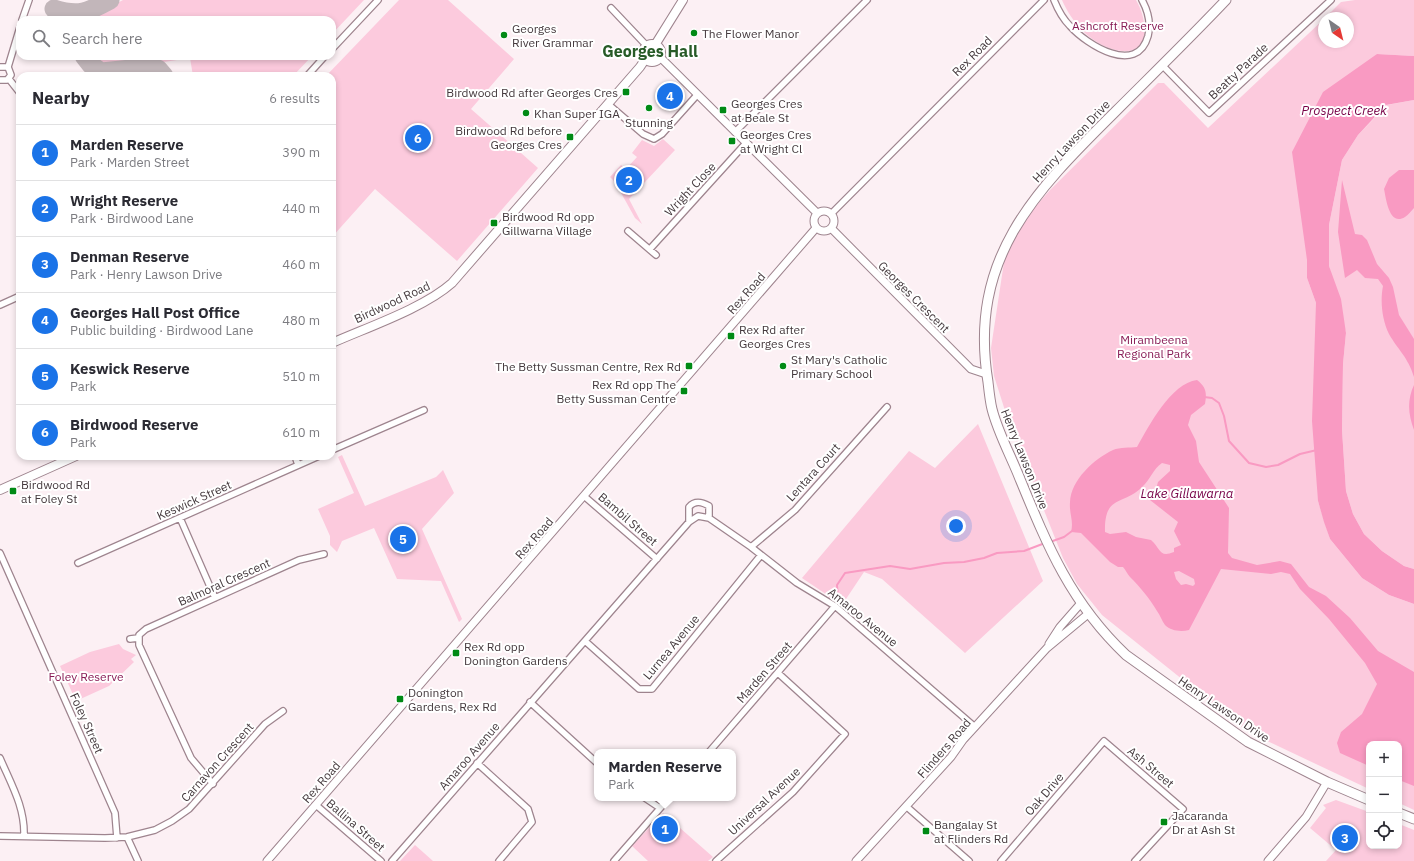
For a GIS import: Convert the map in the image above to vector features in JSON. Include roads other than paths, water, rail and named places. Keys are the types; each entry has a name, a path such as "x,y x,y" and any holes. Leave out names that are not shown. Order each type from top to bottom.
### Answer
{"main road":[{"path":"655,45 683,0"},
{"name":"Henry Lawson Drive","path":"1226,0 1065,163 1035,198 1014,228 997,264 987,297 984,336 986,374 992,410 1046,543 1081,604 1101,630 1126,655 1248,742 1327,782 1366,799"},
{"path":"646,45 655,45 660,52 660,57 654,62 646,58 643,51 646,45"},
{"name":"Birdwood Road","path":"336,341 421,303 447,288 608,104 646,58"},
{"path":"0,490 67,460"},
{"path":"1402,814 1414,819"}],"street":[{"path":"23,16 29,0"},
{"path":"336,45 378,0"},
{"path":"735,132 867,0"},
{"name":"Rex Road","path":"831,214 1044,0"},
{"path":"1054,0 1066,21 1082,38 1108,53 1125,56 1138,51 1147,39 1148,18 1142,0"},
{"name":"Beatty Parade","path":"1162,65 1209,113 1331,0"},
{"path":"611,8 646,45"},
{"path":"9,79 11,72 8,67 16,40"},
{"path":"660,57 817,213"},
{"path":"311,72 321,60"},
{"path":"0,67 8,67"},
{"path":"0,80 5,81 9,79"},
{"path":"9,79 16,88"},
{"path":"608,104 643,134 654,139 662,134 697,95"},
{"name":"Wright Close","path":"650,249 746,143"},
{"path":"823,211 831,214 834,221 831,228 822,231 816,228 814,220 817,213 823,211"},
{"name":"Rex Road","path":"267,861 816,228"},
{"name":"Georges Crescent","path":"831,228 971,369 986,374"},
{"path":"628,231 656,255"},
{"path":"0,305 16,298"},
{"name":"Lentara Court","path":"751,547 795,510 887,407"},
{"path":"336,448 424,410"},
{"path":"296,460 298,465"},
{"name":"Keswick Street","path":"78,563 310,460"},
{"name":"Bambil Street","path":"584,496 657,559"},
{"name":"Amaroo Avenue","path":"392,861 689,522 689,507 693,503 701,502 709,506 710,518 797,582 836,606 976,727"},
{"path":"689,522 698,516 710,518"},
{"path":"180,518 215,598"},
{"name":"Foley Street","path":"0,553 115,813 117,838"},
{"name":"Balmoral Crescent","path":"138,638 146,629 299,560 324,554"},
{"name":"Lurnea Avenue","path":"585,641 639,689 652,689 762,555"},
{"name":"Flinders Road","path":"1047,648 1051,638 1081,604"},
{"name":"Marden Street","path":"712,749 836,606"},
{"name":"Flinders Road","path":"856,861 907,807 1047,648 1088,614"},
{"path":"130,639 138,638 191,758 213,784"},
{"name":"Universal Avenue","path":"716,861 793,792 845,734 778,673"},
{"path":"530,702 594,760"},
{"name":"Carnavon Crescent","path":"0,836 117,838 146,833 172,821 189,809 213,784 265,724 282,711"},
{"name":"Ash Street","path":"1104,741 1183,809 1135,861"},
{"name":"Oak Drive","path":"1001,861 1104,741"},
{"path":"0,758 21,807 25,823 24,836"},
{"path":"477,763 528,809 532,822 499,861"},
{"path":"1268,861 1306,817 1327,782"},
{"path":"650,801 660,808"},
{"path":"614,861 666,801"},
{"name":"Ballina Street","path":"316,805 381,861"},
{"path":"907,807 969,861"},
{"path":"127,837 138,861"}],"waterway":[{"path":"1204,397 1212,398 1219,403 1224,416 1229,441 1249,463 1266,467 1278,465 1300,454 1317,450"},
{"path":"1050,542 1064,537 1072,531"},
{"path":"838,599 837,585 845,573 890,566 910,569 944,563 964,562 984,558 997,553 1024,551 1045,543"}],"place":[{"name":"The Flower Manor","path":"694,33"},
{"name":"Georges River Grammar","path":"504,35"},
{"name":"Birdwood Rd after Georges Cres","path":"626,92"},
{"name":"Georges Hall Post Office","path":"670,96"},
{"name":"Stunning","path":"649,108"},
{"name":"Georges Cres at Beale St","path":"723,110"},
{"name":"Khan Super IGA","path":"526,113"},
{"name":"Birdwood Rd before Georges Cres","path":"570,137"},
{"name":"Birdwood Reserve","path":"418,138"},
{"name":"Georges Cres at Wright Cl","path":"732,141"},
{"name":"Wright Reserve","path":"629,180"},
{"name":"Birdwood Rd opp Gillwarna Village","path":"494,223"},
{"name":"Rex Rd after Georges Cres","path":"731,336"},
{"name":"The Betty Sussman Centre, Rex Rd","path":"689,366"},
{"name":"St Mary's Catholic Primary School","path":"783,366"},
{"name":"Rex Rd opp The Betty Sussman Centre","path":"684,391"},
{"name":"Birdwood Rd at Foley St","path":"13,491"},
{"name":"Keswick Reserve","path":"403,539"},
{"name":"Rex Rd opp Donington Gardens","path":"456,653"},
{"name":"Donington Gardens, Rex Rd","path":"400,699"},
{"name":"Jacaranda Dr at Ash St","path":"1164,822"},
{"name":"Marden Reserve","path":"665,829"},
{"name":"Bangalay St at Flinders Rd","path":"926,831"},
{"name":"Denman Reserve","path":"1345,838"}],"district":[{"name":"Georges Hall","path":"650,51"}],"park label":[{"name":"Ashcroft Reserve","path":"1118,25"},
{"name":"Mirambeena Regional Park","path":"1154,346"},
{"name":"Foley Reserve","path":"86,676"}],"water label":[{"name":"Prospect Creek","path":"1344,110"},
{"name":"Lake Gillawarna","path":"1187,493"}]}
